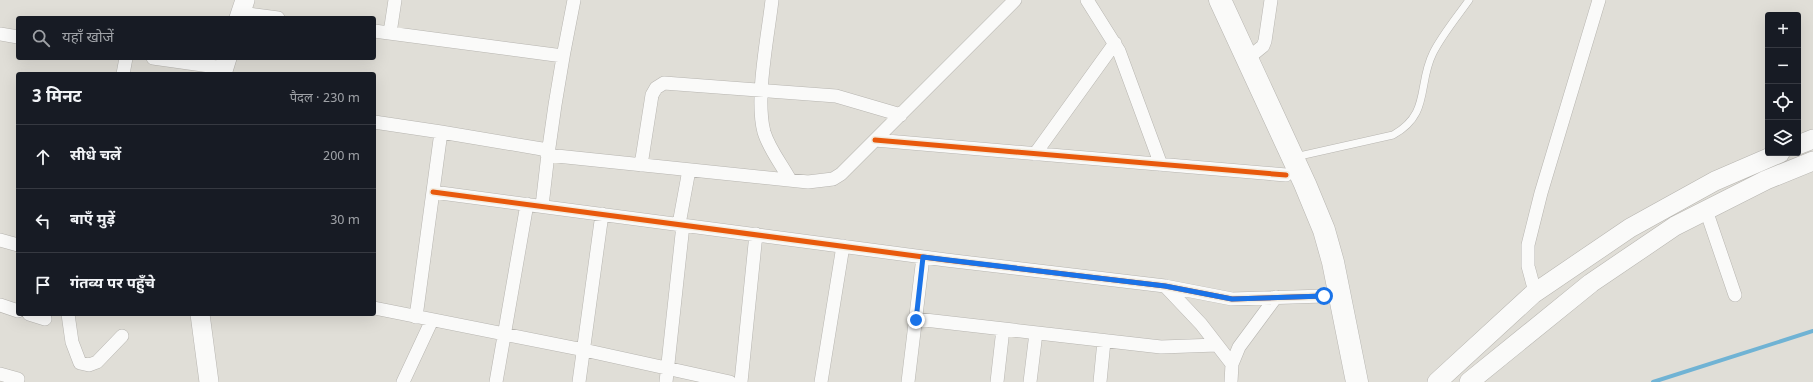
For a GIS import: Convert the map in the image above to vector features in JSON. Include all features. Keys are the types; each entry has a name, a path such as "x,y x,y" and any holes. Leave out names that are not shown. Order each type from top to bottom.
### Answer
{"highway":[{"path":"1206,0 1324,230 1333,262 1344,357 1342,382"},
{"path":"1220,0 1247,59 1290,166 1310,230 1324,296 1344,357 1357,382"}],"main road":[{"path":"1801,144 1813,139"},
{"path":"1437,382 1536,292 1630,228 1715,182 1773,156"},
{"path":"1469,382 1591,283 1675,226 1766,180 1813,161"},
{"path":"200,316 209,382"}],"street":[{"path":"390,33 396,0"},
{"path":"542,206 548,153 563,56 574,0"},
{"path":"772,0 762,89 761,118 764,133 790,180"},
{"path":"376,122 441,132 548,153 641,165 808,182 833,179 842,174 1015,0"},
{"path":"1087,0 1115,43 1161,165"},
{"path":"1247,59 1262,46 1265,41 1271,0"},
{"path":"1536,292 1528,266 1528,245 1541,193 1599,0"},
{"path":"242,10 269,16"},
{"path":"376,31 563,56"},
{"path":"0,34 16,37"},
{"path":"1035,154 1115,43"},
{"path":"123,72 126,60"},
{"path":"169,60 225,67"},
{"path":"641,165 652,95 656,88 664,83 672,82 845,97 900,115"},
{"path":"416,317 441,132"},
{"path":"875,140 1161,165 1290,166"},
{"path":"666,382 669,368 681,225 689,170"},
{"path":"433,192 923,257 1165,286 1232,299 1324,296"},
{"path":"496,382 527,204"},
{"path":"1706,210 1735,295"},
{"path":"579,382 602,214"},
{"path":"741,382 756,234"},
{"path":"0,240 16,244"},
{"path":"821,382 843,246"},
{"path":"908,382 923,257"},
{"path":"1165,286 1201,324 1232,364"},
{"path":"1231,382 1232,364 1239,347 1276,298"},
{"path":"0,305 16,310"},
{"path":"376,308 584,350 730,382"},
{"path":"35,316 45,319"},
{"path":"68,316 72,342 80,363 89,365 97,362 122,336"},
{"path":"403,382 432,320"},
{"path":"916,320 1161,347 1218,345"},
{"path":"997,382 1003,330"},
{"path":"1030,382 1036,333"},
{"path":"1100,382 1104,341"},
{"path":"0,374 18,379"}],"lane":[{"path":"1290,166 1393,135 1404,129 1414,119 1420,103 1428,63 1433,52 1469,0"}],"waterway":[{"path":"1653,382 1813,331"}],"cycle path":[{"path":"875,140 1286,175"},
{"path":"433,192 946,260 1165,286 1232,299 1324,296"}],"route":[{"path":"916,320 923,257 1165,286 1232,299 1324,296"}]}
